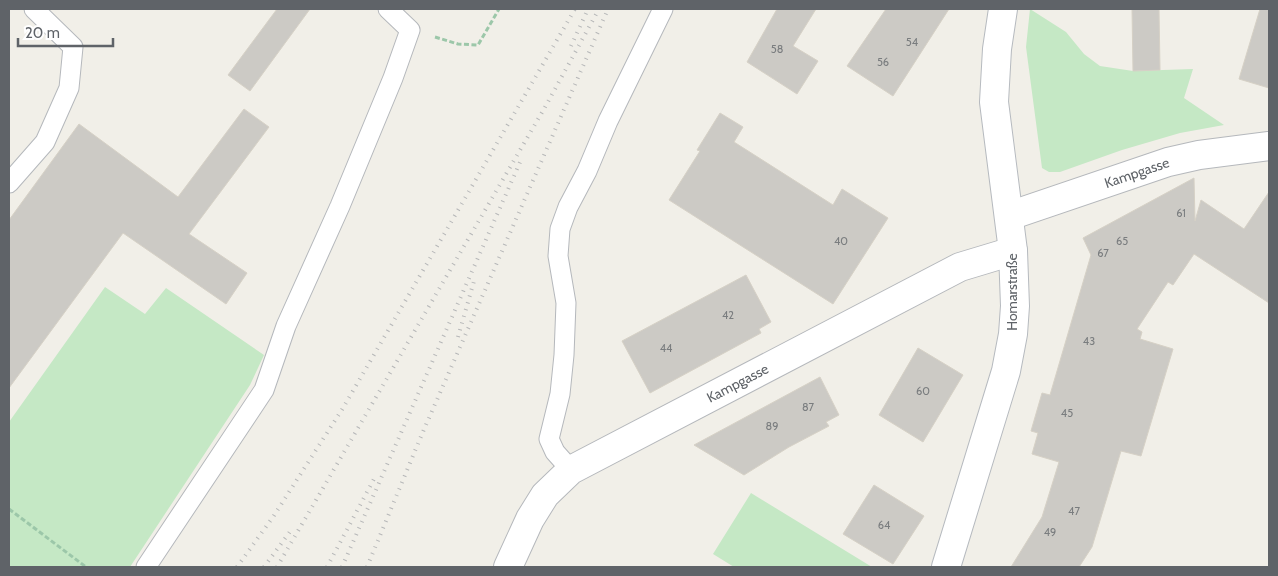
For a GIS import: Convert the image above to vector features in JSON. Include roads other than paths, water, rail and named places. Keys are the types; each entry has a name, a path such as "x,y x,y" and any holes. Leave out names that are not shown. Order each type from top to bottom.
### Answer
{"street":[{"name":"Homarstraße","path":"946,567 1006,371 1016,306 1013,251 994,102 997,49 1003,9"},
{"name":"Kampgasse","path":"1009,216 1168,162 1199,155 1269,146"},
{"name":"Kampgasse","path":"508,567 530,519 545,495 571,470 960,267 1013,251"}],"lane":[{"path":"9,183 45,142 69,88 73,47 34,9"},
{"path":"146,567 264,390 286,326 344,197 393,78 410,30 388,9"},
{"path":"571,470 556,452 549,439 560,394 564,355 566,303 558,256 560,229 568,207 587,171 608,121 663,9"}],"railway":[{"path":"237,567 273,517 343,408 575,9"},
{"path":"571,46 588,9"},
{"path":"277,567 544,109 599,9"},
{"path":"367,567 422,434 608,9"},
{"path":"342,567 521,160"},
{"path":"458,337 474,281"},
{"path":"327,567 374,479"},
{"path":"264,567 292,529"}]}
